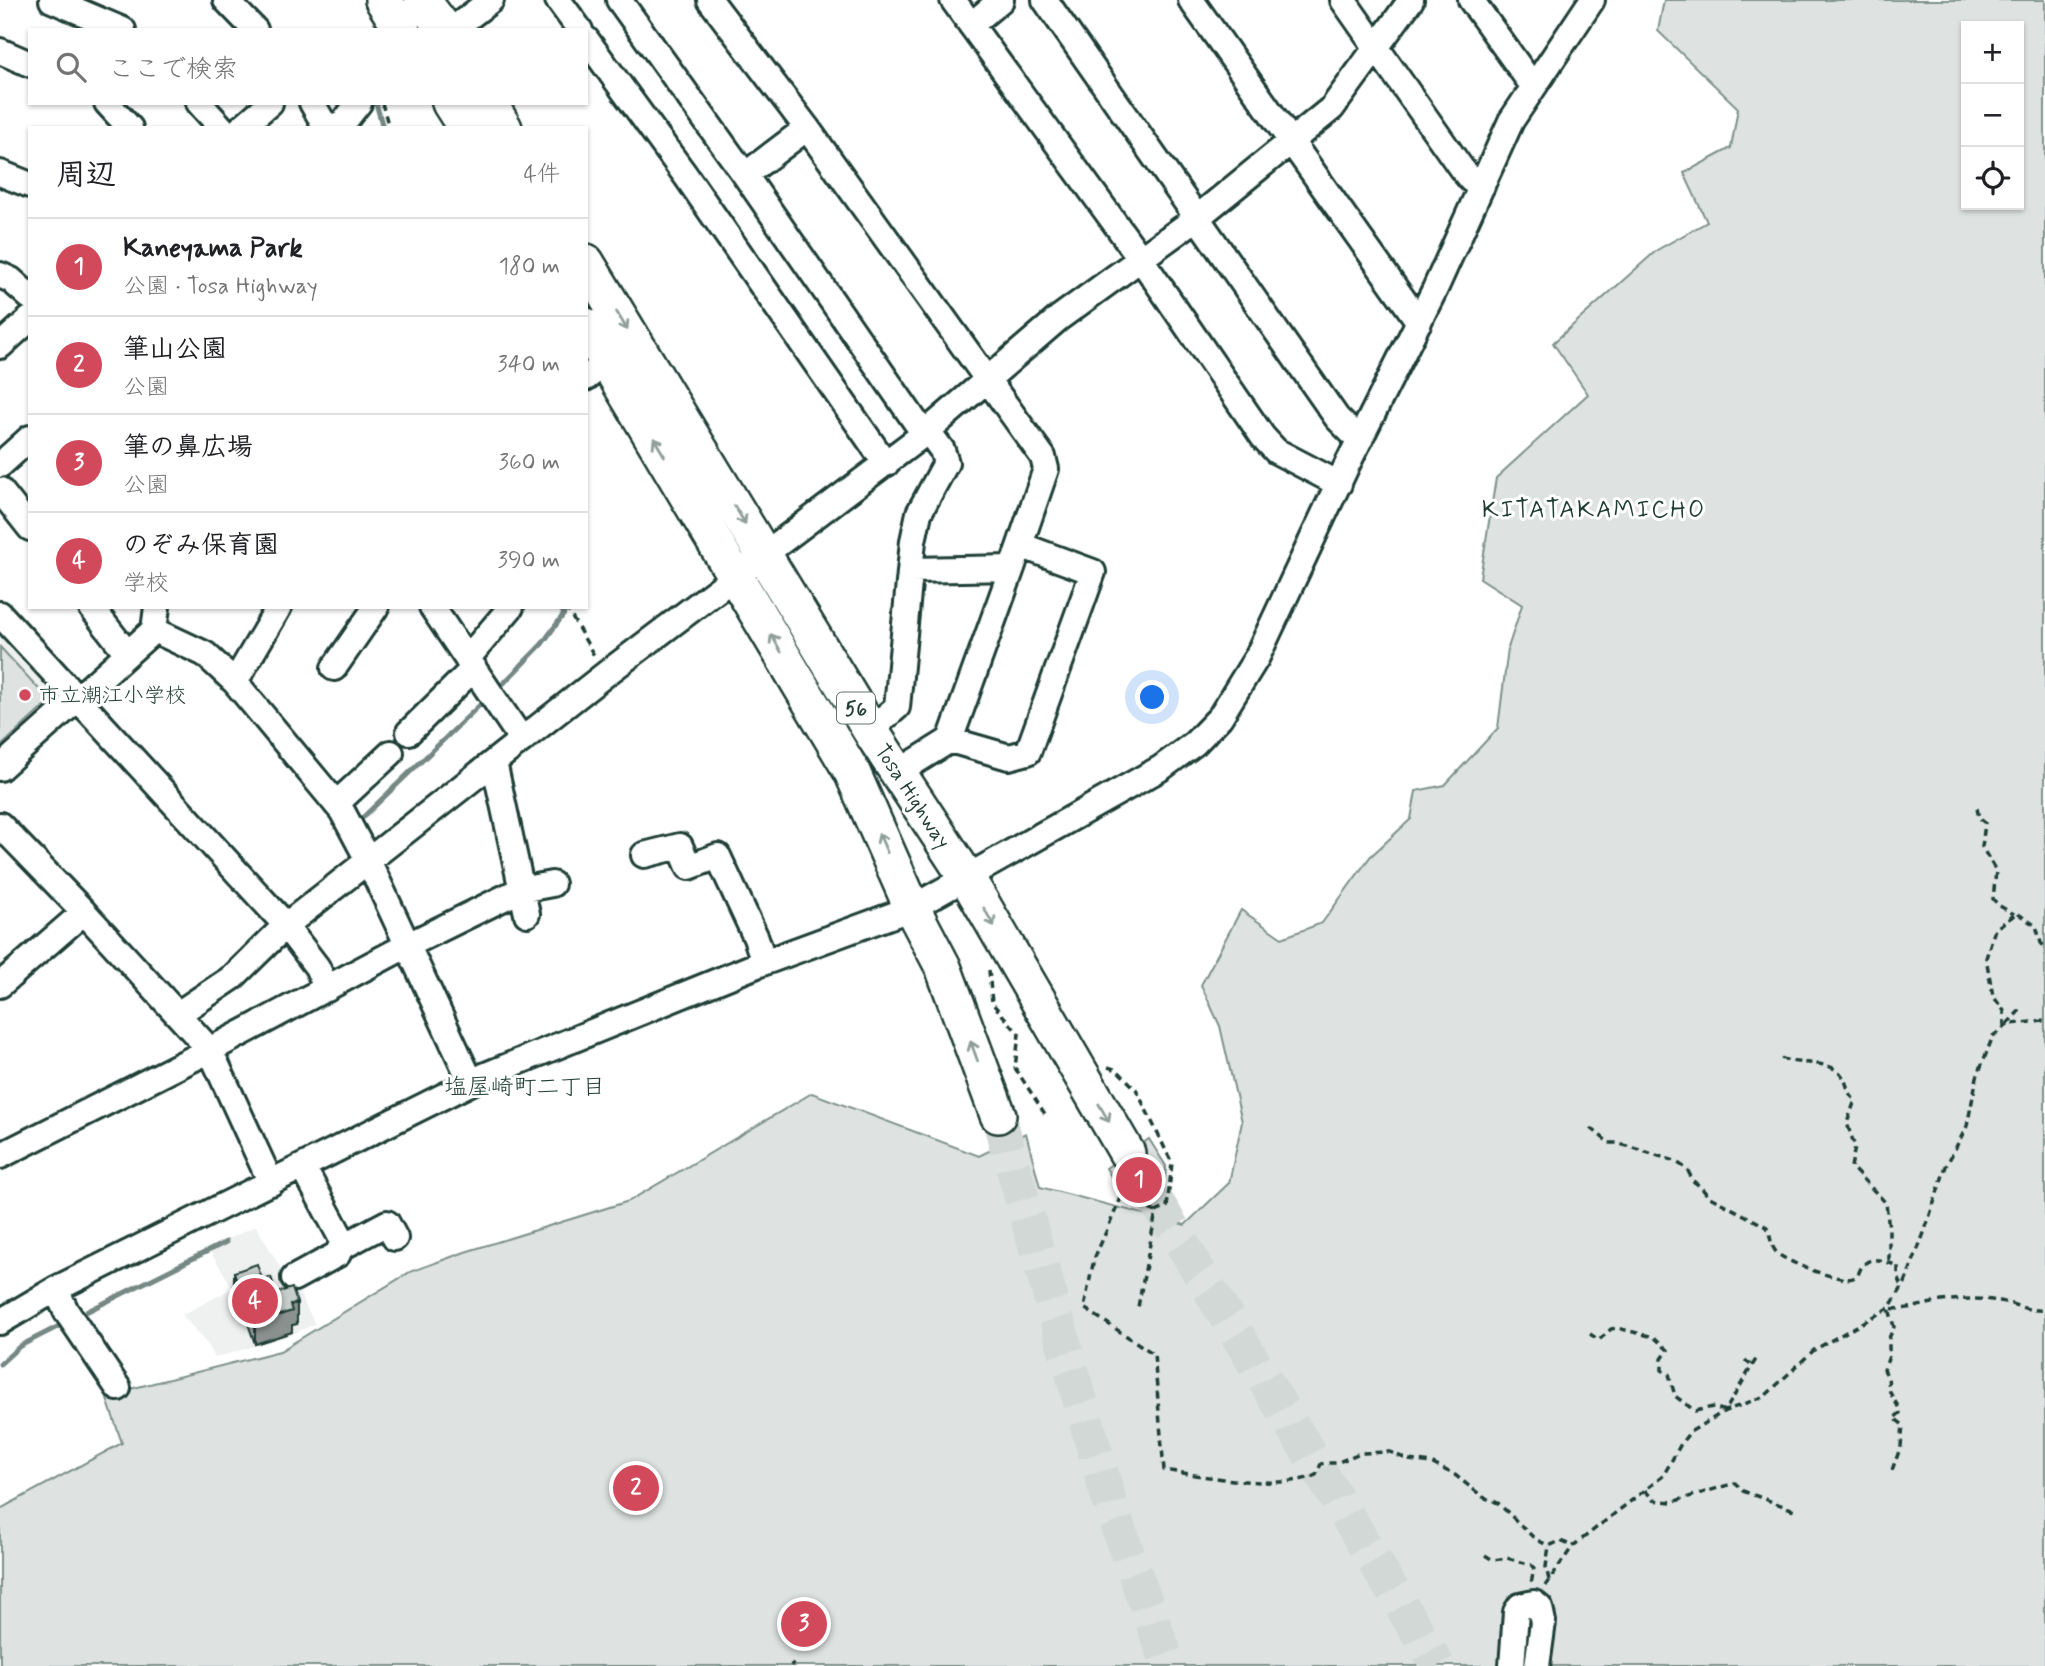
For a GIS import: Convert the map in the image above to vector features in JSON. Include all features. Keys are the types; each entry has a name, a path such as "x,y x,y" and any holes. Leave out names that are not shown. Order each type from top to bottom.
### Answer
{"highway":[{"path":"383,0 401,28"},
{"path":"422,0 443,28"},
{"path":"451,105 465,126"},
{"path":"490,105 503,126"},
{"name":"Tosa Highway","path":"588,265 870,730 967,878 1128,1153"},
{"name":"Tosa Highway","path":"588,334 597,370 737,576 852,772 912,908 943,967 998,1115"}],"street":[{"path":"52,0 118,28"},
{"path":"226,0 253,28"},
{"path":"455,28 491,0"},
{"path":"558,0 579,28"},
{"path":"620,0 926,433 942,450 946,463 919,513 913,541 897,707 870,730"},
{"path":"710,0 807,128 1043,457 1046,469 950,740 897,773"},
{"path":"953,0 1141,259 1263,437 1276,451 1339,484"},
{"path":"971,25 1001,0"},
{"path":"1045,0 1337,418 1351,432 1362,438"},
{"path":"1191,0 1419,321"},
{"path":"1343,0 1461,168 1471,180 1482,186"},
{"path":"178,1014 233,977 285,926 607,673 926,433 986,378 1059,318 1198,217 1332,108 1411,0"},
{"path":"1471,0 1533,86"},
{"path":"0,1322 56,1290 471,1082 764,962 912,908 1161,768 1195,743 1220,717 1257,657 1419,321 1511,121 1592,0"},
{"path":"588,42 686,176 886,464"},
{"path":"0,51 28,63"},
{"path":"109,105 128,126"},
{"path":"201,105 220,126"},
{"path":"243,126 268,105"},
{"path":"313,105 323,122 332,126"},
{"path":"339,126 357,105"},
{"path":"746,175 807,128"},
{"path":"0,173 28,184"},
{"path":"0,275 12,280 28,295"},
{"path":"0,346 28,321"},
{"path":"0,465 28,440"},
{"path":"0,490 28,525"},
{"path":"911,570 1016,556 1093,572 1028,752 1009,757 950,740"},
{"path":"93,609 127,653"},
{"path":"236,681 278,609"},
{"path":"334,668 375,609"},
{"path":"433,609 522,740"},
{"path":"409,732 470,664 511,609"},
{"path":"0,614 285,926 317,967 327,989"},
{"path":"0,768 127,653 156,618 236,681 336,804 368,860 471,1082"},
{"path":"336,804 391,753"},
{"path":"494,762 527,914"},
{"path":"0,825 210,1050 271,1183"},
{"path":"644,855 680,846 689,867 718,856 756,938 764,962"},
{"path":"0,1156 210,1050 406,946 520,890 552,884"},
{"path":"0,985 84,912"},
{"path":"303,1167 345,1245"},
{"path":"294,1278 338,1254 340,1248 345,1245 387,1223 395,1238"},
{"path":"56,1290 66,1311 118,1388"},
{"path":"1512,1666 1516,1612 1520,1606 1531,1603 1540,1608 1543,1622 1537,1666"}],"path":[{"path":"383,105 388,126"},
{"path":"567,609 597,662 607,673"},
{"path":"1977,808 1979,818 1985,823 1982,847 1996,871 1993,899 1998,905 2036,926 2041,943 2045,947"},
{"path":"2005,1026 2004,1012 1993,996 1986,958 1995,929 2014,914"},
{"path":"983,959 989,970 992,1003 1019,1034 1016,1068 1045,1114"},
{"path":"1531,1603 1573,1546 1663,1476 1688,1434 1725,1411 1765,1396 1814,1350 1889,1308 1902,1286 1924,1233 1946,1166 1967,1126 1977,1077 1987,1049 1993,1036 2022,1008"},
{"path":"2005,1026 2045,1021"},
{"path":"1781,1058 1788,1062 1807,1062 1833,1069 1844,1078 1850,1096 1855,1100 1847,1122 1855,1147 1851,1167 1886,1203 1889,1263"},
{"path":"1591,1128 1609,1143 1654,1153 1684,1166 1693,1181 1708,1196 1767,1227 1776,1252 1788,1260 1825,1275 1850,1279 1855,1278 1869,1260 1876,1259 1899,1268 1898,1277 1902,1286"},
{"path":"1156,1212 1121,1198 1094,1259 1084,1308 1154,1354 1164,1470 1244,1482 1290,1481 1316,1475 1321,1464 1336,1463 1360,1453 1390,1452 1409,1460 1431,1463 1455,1475 1483,1497 1498,1503 1535,1539 1549,1546"},
{"path":"1889,1308 1903,1310 1943,1301 1973,1299 1997,1300 2027,1310 2045,1310"},
{"path":"1889,1308 1894,1330 1889,1338 1889,1356 1884,1370 1890,1380 1889,1392 1900,1408 1900,1413 1894,1418 1903,1425 1901,1446 1892,1470"},
{"path":"1590,1334 1599,1340 1611,1329 1617,1328 1654,1338 1668,1350 1662,1359 1662,1370 1669,1374 1675,1396 1695,1411 1713,1407 1725,1411"},
{"path":"1725,1411 1758,1356"},
{"path":"1745,1360 1753,1367"},
{"path":"1646,1490 1653,1500 1672,1502 1735,1483 1743,1491 1797,1511"},
{"path":"1549,1546 1560,1541 1573,1546"},
{"path":"1549,1546 1546,1567 1549,1580"},
{"path":"1485,1555 1493,1560 1511,1559 1534,1568 1531,1603"}],"shaded area":[{"path":"1664,0 2045,0 2045,1666 0,1666 0,1509 122,1443 107,1399 134,1388 280,1351 410,1272 629,1201 812,1093 979,1156 1026,1133 1040,1187 1185,1225 1229,1183 1242,1122 1220,1026 1201,985 1241,910 1282,938 1322,923 1370,857 1411,819 1416,791 1445,785 1498,728 1508,648 1522,605 1480,578 1496,478 1588,394 1553,343 1657,250 1707,222 1684,173 1731,148 1738,108 1658,31"},
{"name":"市立潮江小学校","path":"0,631 51,687 51,703 0,750"},
{"name":"市立潮江小学校","path":"0,647 50,701 0,747"},
{"path":"1149,1139 1166,1166 1163,1204 1154,1208 1121,1193 1106,1168"},
{"path":"256,1226 285,1275 289,1274 315,1324 293,1334 215,1358 208,1345 182,1315 233,1288 208,1248"}],"building":[{"path":"257,1264 262,1279 271,1277 276,1293 292,1288 297,1303 290,1305 292,1311 255,1323 243,1288 240,1289 234,1272"}],"waterway":[{"path":"377,105 382,126"},
{"path":"499,688 542,644 564,614 561,609"},
{"path":"357,823 485,700"},
{"path":"76,1317 226,1242"},
{"path":"0,1364 20,1346 65,1323"}],"tunnel":[{"path":"998,1115 1113,1514 1169,1666"},
{"path":"1127,1153 1438,1666"}],"place":[{"name":"市立潮江小学校","path":"25,695"},
{"name":"Kaneyama Park","path":"1139,1180"},
{"name":"のぞみ保育園","path":"255,1301"},
{"name":"筆山公園","path":"636,1488"},
{"name":"筆の鼻広場","path":"804,1624"}],"district":[{"name":"KITATAKAMICHO","path":"1594,509"},
{"name":"塩屋崎町二丁目","path":"525,1086"}]}
